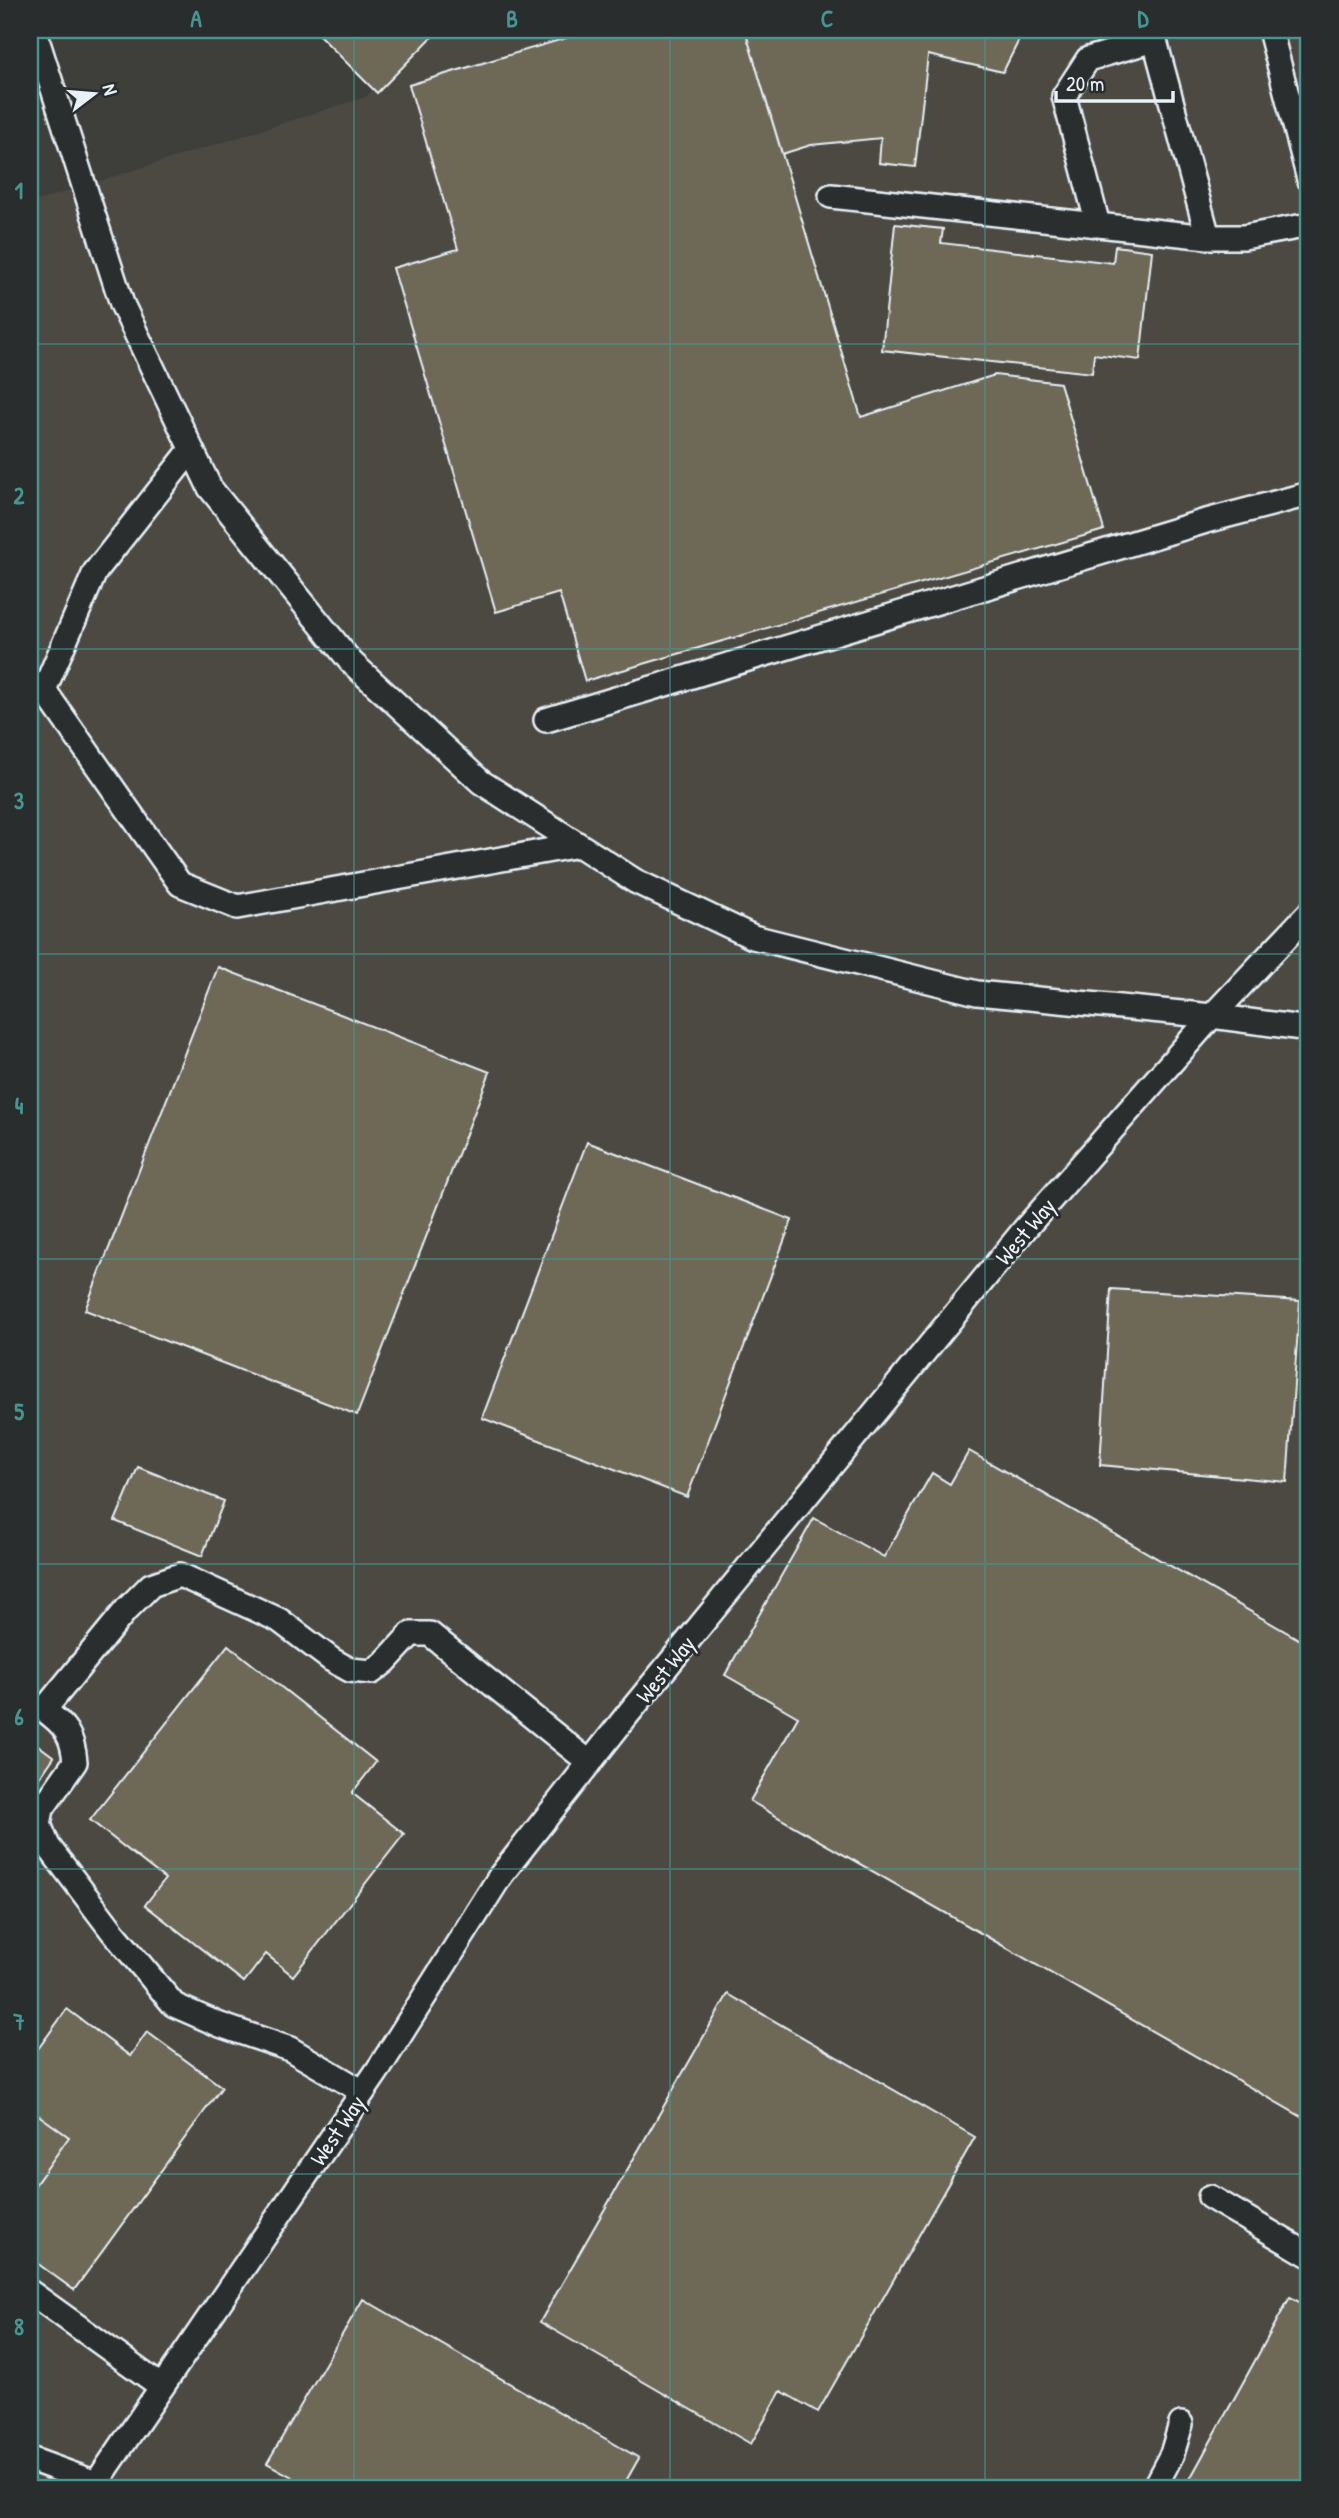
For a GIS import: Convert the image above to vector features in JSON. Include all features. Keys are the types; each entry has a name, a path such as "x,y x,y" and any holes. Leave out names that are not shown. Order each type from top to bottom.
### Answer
{"lane":[{"path":"34,30 122,304 210,488 351,662 481,782 635,881 753,937 977,993 1212,1016 1309,1029"},
{"path":"1270,30 1309,179"},
{"path":"1098,225 1064,96 1088,59 1153,35 1208,237"},
{"path":"831,196 1208,237 1244,237 1309,225"},
{"path":"191,450 94,572 44,690 180,884 237,907 579,845"},
{"path":"546,720 1206,521 1309,494"},
{"name":"West Way","path":"97,2487 363,2092 500,1875 1015,1241 1212,1016 1309,913"},
{"path":"363,2092 290,2049 220,2025 174,2005 113,1932 48,1846 39,1824 41,1809 75,1762 74,1743 60,1721 44,1710 126,1610 151,1585 180,1576 279,1620 332,1660 350,1670 372,1672 411,1634 430,1634 590,1763"},
{"path":"1210,2196 1309,2255"},
{"path":"30,2292 162,2387"},
{"path":"1154,2488 1172,2454 1181,2424"},
{"path":"30,2459 97,2487"}],"shaded area":[{"path":"430,30 1309,30 1309,2488 30,2488 30,203 366,97"}],"building":[{"path":"439,30 377,93 316,32"},
{"path":"593,30 745,30 861,417 995,375 1060,383 1104,530 585,681 559,593 496,612 393,268 458,249 409,85"},
{"path":"745,30 1024,30 1003,72 928,55 915,167 879,163 881,138 811,145 782,154"},
{"path":"895,224 943,229 941,243 1113,263 1115,246 1152,251 1140,360 1094,354 1092,373 882,350"},
{"path":"218,967 490,1072 357,1415 85,1310"},
{"path":"587,1142 792,1220 687,1497 482,1418"},
{"path":"1111,1289 1300,1301 1287,1482 1100,1465"},
{"path":"969,1451 1309,1645 1309,2121 750,1801 798,1717 725,1675 814,1518 884,1557 932,1473 950,1484"},
{"path":"138,1467 224,1501 202,1556 115,1521"},
{"path":"228,1645 376,1762 352,1793 404,1834 293,1976 266,1954 244,1982 145,1905 165,1879 90,1820"},
{"path":"30,1739 54,1757 30,1792"},
{"path":"728,1994 975,2137 818,2412 781,2391 751,2444 540,2322"},
{"path":"67,2009 130,2056 147,2032 222,2087 74,2290 30,2258 30,2192 69,2137 30,2109 30,2060"},
{"path":"30,2109 69,2137 30,2192"},
{"path":"1290,2297 1309,2307 1309,2488 1185,2488"},
{"path":"363,2299 639,2458 622,2488 312,2488 267,2463"}]}
